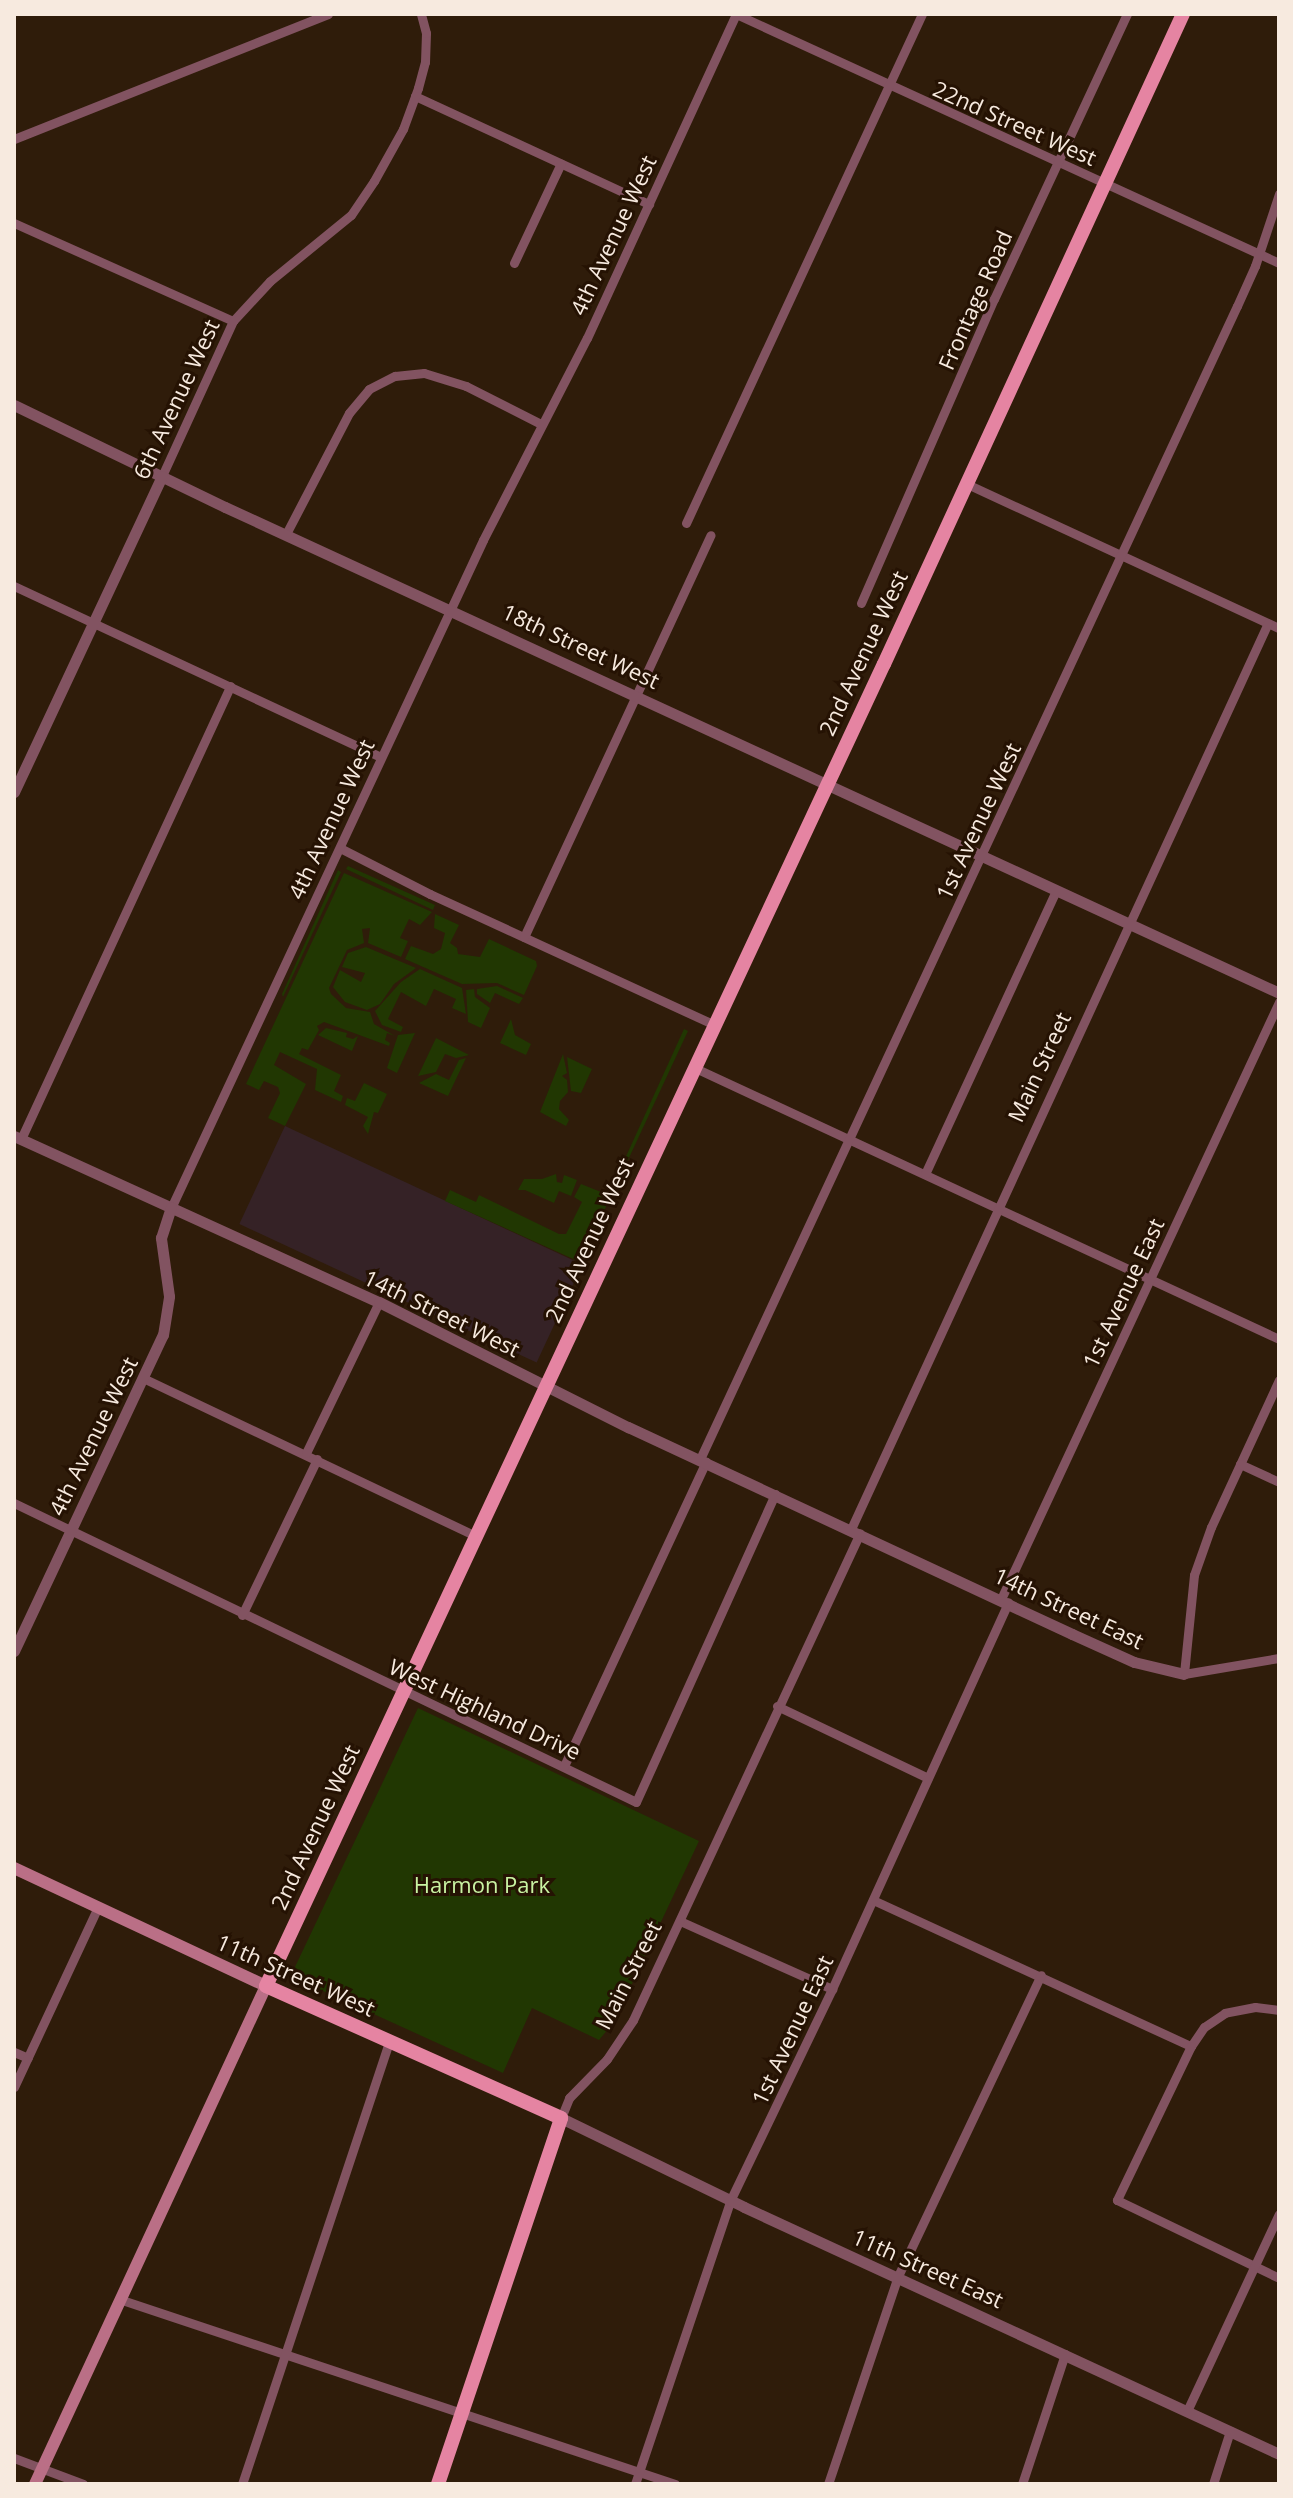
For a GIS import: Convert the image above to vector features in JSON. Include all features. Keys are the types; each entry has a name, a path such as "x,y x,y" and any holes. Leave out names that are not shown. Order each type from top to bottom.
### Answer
{"main road":[{"name":"2nd Avenue West","path":"35,2484 1183,14"},
{"name":"11th Street West","path":"14,1868 97,1909 561,2118"},
{"name":"Main Street","path":"438,2484 561,2118"}],"street":[{"path":"14,139 328,14"},
{"name":"6th Avenue West","path":"14,792 233,321 270,281 351,215 403,129 425,62 426,33 421,14"},
{"name":"22nd Street West","path":"736,14 1279,263"},
{"name":"4th Avenue West","path":"14,1651 143,1378 167,1320 169,1296 161,1238 171,1208 451,609 541,424 587,338 736,14"},
{"path":"686,523 922,14"},
{"name":"Frontage Road","path":"861,603 1127,14"},
{"path":"415,96 649,204"},
{"path":"514,263 561,163"},
{"name":"1st Avenue West","path":"564,1766 849,1139 1258,254 1279,194"},
{"path":"14,223 233,321"},
{"path":"286,534 349,413 369,389 395,376 424,373 466,386 541,424"},
{"name":"18th Street West","path":"14,405 1279,993"},
{"path":"967,484 1279,628"},
{"path":"524,937 711,535"},
{"path":"14,586 381,757"},
{"name":"Main Street","path":"561,2118 569,2098 623,2039 680,1921 998,1208 1268,623"},
{"path":"18,1138 230,686"},
{"path":"340,848 715,1025"},
{"path":"925,1174 1056,891"},
{"name":"1st Avenue East","path":"635,2484 730,2201 873,1900 1004,1601 1279,1002"},
{"path":"693,1067 1279,1339"},
{"name":"14th Street West","path":"18,1138 379,1302 546,1386 856,1531"},
{"path":"306,1453 379,1302"},
{"path":"143,1378 476,1536"},
{"path":"1184,1674 1194,1575 1279,1380"},
{"path":"242,1615 317,1459"},
{"path":"1240,1464 1279,1482"},
{"name":"West Highland Drive","path":"14,1503 636,1802 775,1494"},
{"name":"14th Street East","path":"856,1531 1134,1662 1184,1674 1279,1658"},
{"path":"777,1706 928,1778"},
{"path":"873,1900 1191,2046"},
{"path":"14,2087 97,1909"},
{"path":"680,1921 832,1989"},
{"path":"828,2484 898,2276 1041,1975"},
{"path":"1279,2010 1255,2007 1225,2013 1204,2027 1191,2046 1117,2200 1279,2278"},
{"path":"242,2484 389,2041"},
{"path":"14,2052 28,2058"},
{"name":"11th Street East","path":"561,2118 730,2201 1279,2454"},
{"path":"1187,2411 1279,2214"},
{"path":"119,2299 675,2484"},
{"path":"1022,2484 1065,2354"},
{"path":"1213,2484 1230,2431"},
{"path":"14,2458 41,2471 83,2484"}],"shaded area":[{"path":"285,1126 582,1265 537,1363 239,1224"}],"green space":[{"path":"348,866 435,905 433,910 346,869"},
{"path":"338,870 341,872 283,997 282,994"},
{"path":"344,873 432,912 420,925 409,919 400,938 408,941 401,957 368,943 370,928 362,929 364,943 347,950 329,988 331,994 346,1008 370,1012 374,1024 395,1036 387,1033 385,1040 390,1043 389,1046 324,1022 317,1026 319,1030 308,1050 302,1048 299,1054 341,1075 334,1091 343,1096 341,1102 315,1090 317,1069 280,1052 274,1065 306,1084 285,1126 268,1118 280,1093 278,1087 264,1081 259,1090 246,1084"},
{"path":"435,914 459,925 450,943 457,948 458,954 480,957 489,939 536,961 537,966 524,995 497,983 462,984 405,959 411,946 433,954 441,949 445,933 434,928"},
{"path":"366,947 416,968 394,984 380,1004 367,1010 345,1002 333,987 340,970 361,982 365,973 342,967 348,953"},
{"path":"420,969 462,988 466,1014 452,1008 456,999 434,989 426,1006 401,992 388,1019 403,1027 401,1032 382,1025 375,1011 401,982"},
{"path":"497,986 523,998 519,1004 495,993 490,1003 477,994 477,989"},
{"path":"474,989 475,997 490,1008 481,1028 468,1022 466,990"},
{"path":"511,1019 515,1035 531,1044 526,1055 500,1043"},
{"path":"326,1028 347,1033 346,1037 353,1039 358,1036 352,1051 318,1035"},
{"path":"684,1029 688,1031 621,1175 618,1174"},
{"path":"415,1033 397,1073 387,1068 398,1035"},
{"path":"436,1038 469,1055 456,1058 445,1054 436,1072 418,1076"},
{"path":"563,1054 567,1073 562,1076 567,1080 568,1092 560,1101 559,1109 569,1120 566,1126 540,1112"},
{"path":"567,1057 592,1069 581,1093 571,1091"},
{"path":"466,1058 448,1096 419,1083 436,1074 449,1080 459,1060"},
{"path":"364,1083 387,1094 378,1113 374,1112 368,1134 363,1126 368,1117 345,1105 347,1098 355,1101"},
{"path":"556,1174 557,1182 562,1183 564,1175 577,1180 571,1196 559,1191 554,1203 518,1190 524,1179 542,1179"},
{"path":"581,1184 611,1196 580,1262 445,1201 450,1190 476,1202 479,1195 559,1234 566,1234 582,1202 574,1197"},
{"name":"Harmon Park","path":"418,1708 699,1841 614,2022 599,2040 532,2008 503,2073 299,1980 294,1969"}]}
